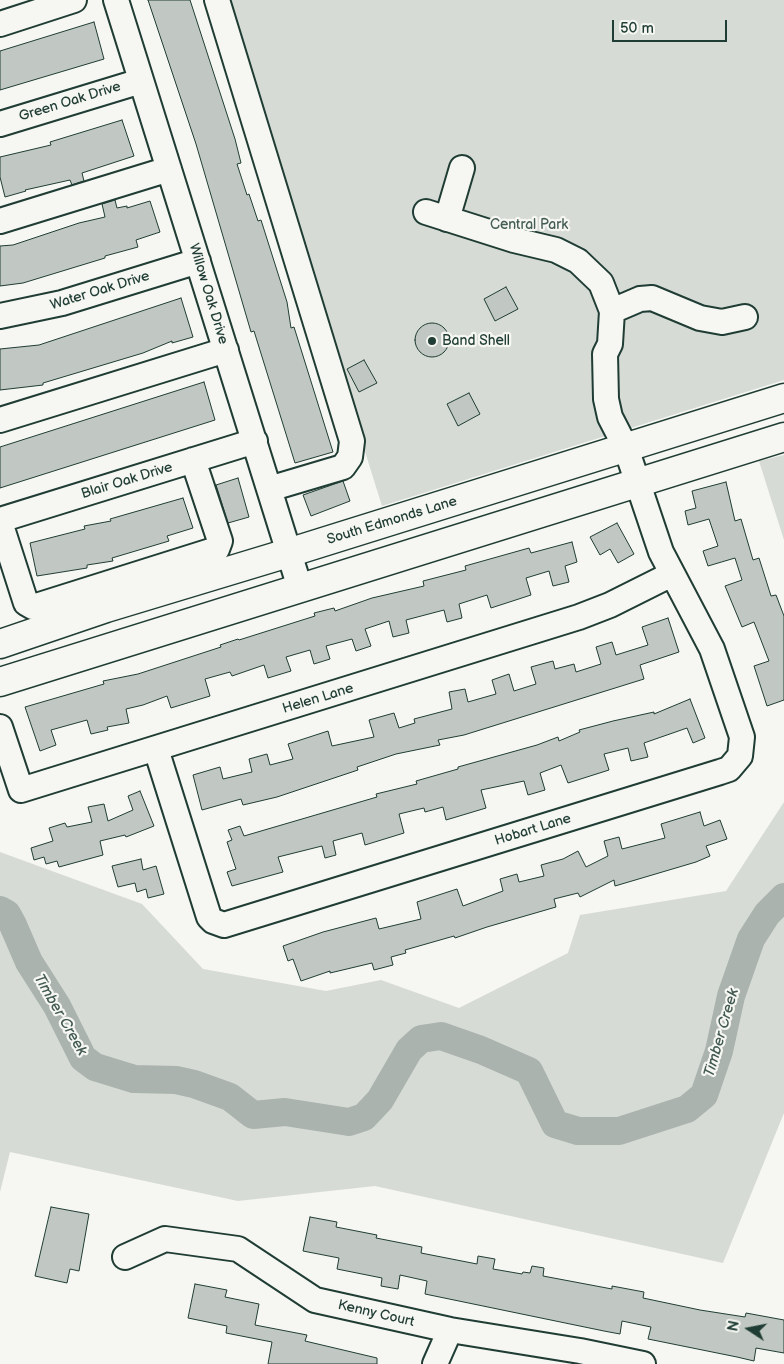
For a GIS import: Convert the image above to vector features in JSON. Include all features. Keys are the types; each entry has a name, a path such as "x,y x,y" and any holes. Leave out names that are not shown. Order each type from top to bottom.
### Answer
{"main road":[{"name":"South Edmonds Lane","path":"0,644 106,608 784,398"},
{"path":"0,682 784,437"}],"street":[{"path":"0,24 74,0"},
{"name":"Willow Oak Drive","path":"116,0 300,588"},
{"path":"217,0 352,441 350,457 343,467 269,489"},
{"name":"Green Oak Drive","path":"0,124 141,81"},
{"path":"462,168 437,216 514,240 547,247 570,256 596,276 607,295 612,311 610,344 621,381 626,448 638,484"},
{"path":"0,221 169,169"},
{"name":"Water Oak Drive","path":"0,316 62,303 198,261"},
{"path":"612,311 640,299 652,298 700,318 722,322 745,317"},
{"path":"0,420 226,350"},
{"name":"Blair Oak Drive","path":"0,521 255,441"},
{"path":"0,521 26,604 33,607 217,549 220,542 193,460"},
{"name":"Hobart Lane","path":"156,750 209,917 213,921 224,925 729,768 740,756 742,737 712,649 661,552 638,484"},
{"name":"Helen Lane","path":"0,727 21,790 156,750 579,617 610,605 672,574"},
{"name":"Kenny Court","path":"125,1256 165,1239 238,1249 315,1300 450,1330 580,1351 643,1364"},
{"path":"435,1364 450,1330"}],"green space":[{"name":"Central Park","path":"224,0 784,0 784,380 382,506"},
{"path":"784,455 784,540 759,461"},
{"path":"784,802 784,1113 723,1263 375,1186 238,1201 10,1152 0,1192 0,852 142,904 203,969 326,991 381,980 459,1008 568,953 580,915 726,891"}],"building":[{"path":"148,0 190,0 235,139 241,163 237,164 258,221 261,220 287,302 291,328 294,327 333,452 295,463 254,331 251,332 196,144"},
{"path":"94,22 104,59 0,90 0,51"},
{"path":"122,120 134,156 82,173 84,181 72,185 70,180 25,190 5,197 0,177 0,157 51,145 50,142"},
{"path":"115,200 117,208 127,206 127,208 150,201 160,232 136,240 138,247 23,283 0,286 0,246 13,245 79,223 105,217 102,204"},
{"path":"506,287 518,309 495,321 484,299"},
{"path":"181,298 193,337 172,343 172,341 143,353 43,383 43,385 0,390 0,349 39,345"},
{"name":"Band Shell","path":"432,323 444,328 449,340 444,352 432,357 420,352 415,340 420,328"},
{"path":"364,360 377,383 359,392 347,369"},
{"path":"204,382 215,420 0,488 0,447"},
{"path":"469,393 480,414 458,426 447,404"},
{"path":"238,478 249,517 228,523 216,485"},
{"path":"343,481 350,501 311,516 303,495"},
{"path":"726,482 735,521 741,519 753,560 759,558 771,596 776,595 784,616 784,700 767,706 754,666 769,661 754,622 742,627 725,586 742,580 735,558 708,566 703,551 718,546 709,519 688,525 685,511 696,508 692,491"},
{"path":"183,498 193,528 167,536 169,541 112,558 113,561 87,565 87,568 37,576 30,543 85,529 84,526 111,521 110,519"},
{"path":"617,523 634,554 618,563 610,549 600,555 590,537"},
{"path":"572,542 577,562 565,566 569,582 553,586 549,571 526,578 531,595 491,608 487,595 459,604 462,618 447,622 444,610 406,620 409,633 393,637 389,621 365,629 371,646 356,651 352,639 326,646 330,659 314,664 310,650 286,657 291,671 268,678 264,665 232,676 230,672 205,679 210,696 171,708 167,696 126,709 129,723 107,727 108,730 91,734 87,720 51,730 56,745 40,751 25,707 104,684 103,681 138,674 221,647 220,645 238,639 315,616 314,613 334,608 335,611 372,598 424,586 423,581 466,570 465,566 529,548 531,553"},
{"path":"668,618 679,652 640,665 644,679 464,735 438,740 440,745 396,754 357,767 358,770 277,797 243,805 241,799 202,810 193,775 220,767 223,779 252,772 249,759 267,754 270,765 293,759 288,744 328,731 332,746 374,737 369,720 394,713 399,728 415,723 414,719 452,709 449,692 465,689 468,702 496,694 492,680 509,674 514,691 536,684 531,667 549,662 553,661 555,669 574,664 576,672 601,664 596,647 612,642 616,655 648,645 642,627"},
{"path":"690,699 705,738 693,743 687,728 644,743 648,757 631,761 628,748 604,754 609,770 568,783 561,765 540,773 545,790 528,795 524,781 481,790 486,808 446,820 443,807 425,812 424,808 399,814 404,833 365,845 362,833 333,841 336,855 325,858 322,846 278,857 283,872 232,886 227,872 236,869 227,842 232,840 228,830 240,826 244,836 377,797 376,794 417,784 416,781 458,769 458,767 537,745 558,737 559,741 580,732 579,730 654,712 654,714"},
{"path":"140,791 154,826 126,837 125,835 100,841 103,855 59,867 57,861 46,864 44,857 34,860 31,848 53,841 49,828 65,823 67,827 92,822 88,807 104,804 108,821 133,810 128,796"},
{"path":"700,812 704,826 720,820 727,839 706,846 710,856 696,862 615,886 614,880 580,897 578,893 554,899 556,907 455,938 454,936 405,950 406,953 391,957 393,965 374,970 372,963 330,973 330,971 301,981 293,959 288,961 283,946 323,932 376,918 379,929 421,919 417,902 457,889 463,906 503,891 500,879 517,874 519,882 544,876 541,865 563,859 578,851 586,867 608,856 604,841 619,837 622,849 665,838 661,824"},
{"path":"141,859 143,870 156,866 164,894 148,898 146,889 137,892 135,883 118,887 112,866"},
{"path":"51,1207 89,1214 79,1271 70,1269 67,1283 35,1276"},
{"path":"310,1217 337,1222 336,1227 377,1235 376,1238 422,1247 421,1253 477,1264 478,1256 495,1259 493,1269 522,1274 523,1272 530,1273 532,1266 544,1268 543,1276 612,1289 612,1286 644,1292 643,1298 700,1310 745,1317 746,1313 784,1320 784,1353 756,1348 754,1361 648,1339 651,1327 622,1321 620,1334 604,1331 425,1294 427,1281 400,1275 398,1289 381,1286 382,1278 337,1269 339,1258 303,1251"},
{"path":"195,1284 227,1290 225,1297 259,1304 255,1325 307,1335 305,1341 377,1358 377,1364 268,1364 272,1342 226,1333 227,1326 188,1318"}],"waterway":[{"name":"Timber Creek","path":"0,910 7,914 29,962 57,1006 83,1058 95,1067 134,1079 176,1080 194,1084 230,1097 253,1115 285,1112 349,1122 364,1117 380,1100 409,1050 421,1039 441,1036 481,1050 529,1071 555,1124 578,1131 619,1131 687,1109 704,1095 719,1051 731,996 751,939 767,914 784,897"}],"place":[{"name":"Band Shell","path":"432,341"}]}
